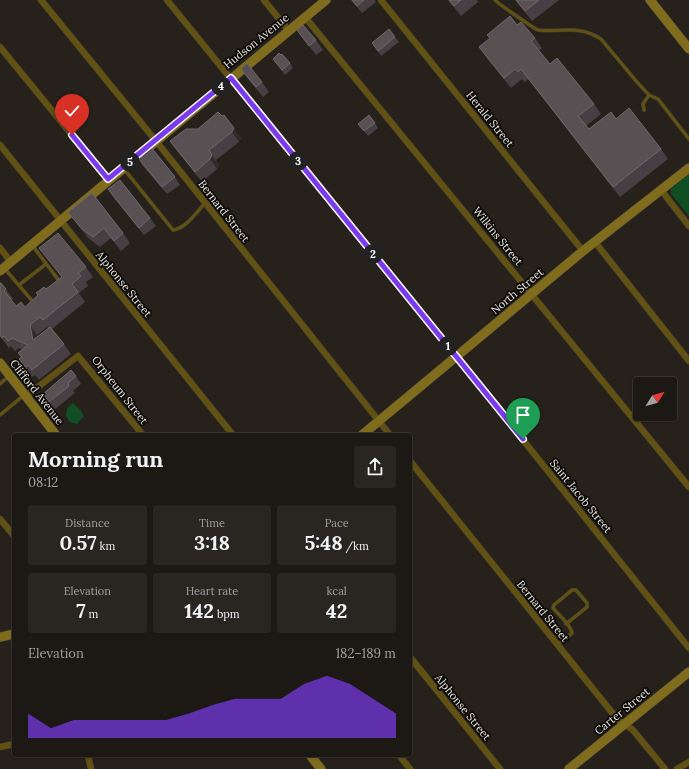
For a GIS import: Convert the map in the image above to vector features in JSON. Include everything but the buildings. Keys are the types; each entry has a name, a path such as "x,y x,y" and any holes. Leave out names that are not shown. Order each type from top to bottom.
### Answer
{"main road":[{"name":"Hudson Avenue","path":"5,267 108,179 326,0"},
{"path":"650,0 689,49"},
{"name":"North Street","path":"364,433 583,251 689,168"},
{"name":"Clifford Avenue","path":"0,363 24,396 54,433"},
{"path":"0,637 12,634"},
{"name":"Carter Street","path":"569,769 689,672"},
{"path":"312,757 321,769"}],"street":[{"name":"Bernard Street","path":"41,0 156,141 388,433"},
{"name":"Saint Jacob Street","path":"167,0 456,356 689,648"},
{"path":"264,0 288,30"},
{"name":"Herald Street","path":"381,0 583,251"},
{"name":"Wilkins Street","path":"305,18 689,487"},
{"path":"0,47 108,179"},
{"name":"Alphonse Street","path":"0,145 231,433"},
{"path":"661,190 689,226"},
{"path":"595,242 689,361"},
{"path":"0,248 5,267"},
{"name":"Orpheum Street","path":"24,396 78,356 141,433"},
{"name":"Bernard Street","path":"412,462 618,720 632,729 665,769"},
{"path":"0,519 12,534"},
{"name":"Alphonse Street","path":"412,659 500,769"},
{"path":"0,747 12,744"},
{"path":"88,757 91,769"},
{"path":"401,757 410,769"},
{"path":"677,769 689,762"}],"lane":[{"path":"495,0 536,30 573,29 594,34 601,39 649,95 658,99 689,139"},
{"path":"644,110 643,104 649,95"},
{"path":"123,168 173,230 177,230 185,224 205,203"},
{"path":"31,245 60,282 54,286"},
{"path":"19,285 46,264"},
{"path":"5,267 34,303 39,299"},
{"path":"0,384 9,376"},
{"path":"0,415 24,396"},
{"path":"558,645 572,634 553,608 554,604 572,590 576,590 587,603 587,607 566,624"}],"green space":[{"path":"689,174 689,216 671,194 671,189"},
{"path":"73,403 84,416 77,424 70,422 66,416 67,408"}],"route":[{"path":"72,135 108,179 231,78 523,439"}]}
